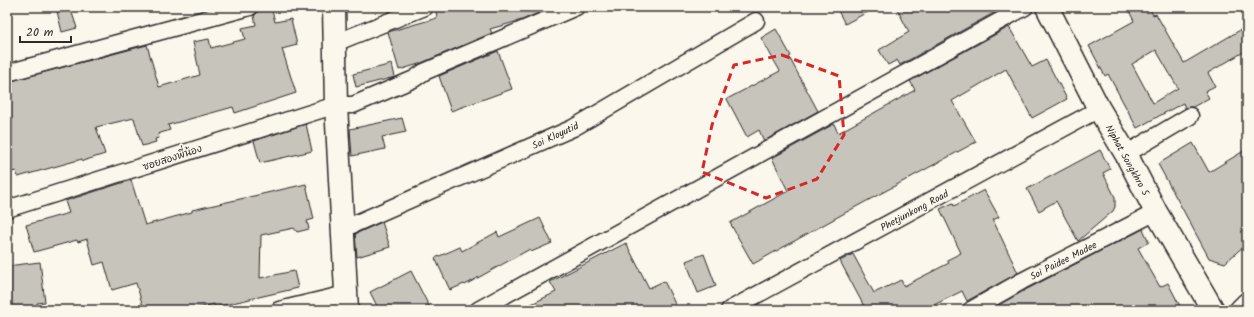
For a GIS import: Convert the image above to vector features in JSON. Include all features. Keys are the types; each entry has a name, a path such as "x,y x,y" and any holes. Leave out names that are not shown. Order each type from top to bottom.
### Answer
{"street":[{"path":"7,73 250,7"},
{"path":"279,310 346,302 344,229 336,105 334,7"},
{"path":"335,43 425,7"},
{"name":"ซอยสองพี่น้อง","path":"7,209 336,105 353,105 414,79 424,72 576,7"},
{"path":"478,310 1025,7"},
{"name":"Niphat Songkhro 5","path":"1047,7 1099,110 1126,154 1156,212 1213,310"},
{"name":"Soi Kloyutid","path":"344,229 573,128 756,21"},
{"name":"Phetjunkong Road","path":"729,310 1099,110"},
{"path":"1126,154 1190,116"},
{"name":"Soi Paidee Madee","path":"971,310 1022,281 1156,212"},
{"path":"1241,310 1247,304"}],"highlighted area":[{"path":"782,55 839,76 844,135 817,179 766,198 702,172 712,125 734,65"}],"building":[{"path":"56,7 70,7 77,28 62,32"},
{"path":"259,7 271,7 275,22 291,19 297,45 282,49 296,93 235,113 233,107 168,125 170,130 158,134 159,138 155,139 156,142 142,146 134,118 96,127 105,154 18,177 16,171 7,173 7,82 147,45 159,87 200,75 193,42 209,39 211,48 245,39 242,28 256,25 254,16"},
{"path":"448,7 552,7 522,20 490,29 492,33 419,64 399,70 388,32 437,18 436,10"},
{"path":"836,7 877,7 845,24"},
{"path":"896,7 998,7 999,10 900,65 897,60 888,65 879,50 909,32"},
{"path":"1127,7 1149,7 1153,15 1156,14 1184,63 1247,26 1247,50 1208,73 1215,86 1205,91 1209,98 1193,107 1185,108 1183,103 1137,128 1108,74 1105,76 1089,46 1134,21","holes":["1156,50 1178,88 1153,103 1132,64"]},
{"path":"1009,27 1032,67 1046,60 1067,99 1032,118 1006,69 952,101 976,142 753,264 730,223 788,191 772,158 834,124 838,133 915,90 910,81"},
{"path":"776,29 818,111 764,141 759,130 747,137 727,99 780,71 761,38"},
{"path":"498,51 512,89 451,111 439,76"},
{"path":"392,64 395,77 356,87 353,74"},
{"path":"402,118 406,132 382,137 385,149 352,156 350,129"},
{"path":"306,124 312,151 260,163 254,141"},
{"path":"1193,143 1209,172 1247,149 1247,243 1225,263 1209,258 1158,164"},
{"path":"1100,150 1110,169 1103,173 1115,197 1115,207 1113,211 1078,241 1056,201 1039,211 1027,189"},
{"path":"131,180 145,225 192,212 192,210 306,184 314,219 307,221 309,229 297,232 294,228 261,235 260,278 294,271 298,288 215,307 214,304 191,310 144,310 136,283 112,290 104,262 94,265 87,239 78,242 77,240 34,252 26,225 69,213 65,201"},
{"path":"984,190 999,217 993,220 1018,273 967,301 962,291 924,310 866,310 840,261 853,254 874,293 901,280 904,286 949,263 947,260 961,253 940,209 953,203 954,206"},
{"path":"540,218 552,243 531,252 530,249 465,285 464,284 450,290 435,258 460,247 462,251 497,232 499,237"},
{"path":"382,222 390,247 357,257 355,234"},
{"path":"1143,229 1149,242 1138,248 1160,287 1168,283 1182,310 990,310 1027,289"},
{"path":"626,243 649,288 664,281 678,310 519,310 556,292 550,282"},
{"path":"704,254 716,286 698,293 686,261"},
{"path":"40,262 45,302 37,303 38,310 7,310 7,266"},
{"path":"411,271 431,310 379,310 370,292"}]}
